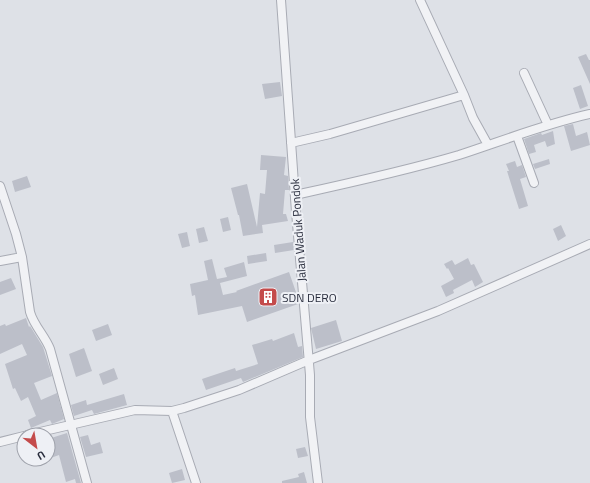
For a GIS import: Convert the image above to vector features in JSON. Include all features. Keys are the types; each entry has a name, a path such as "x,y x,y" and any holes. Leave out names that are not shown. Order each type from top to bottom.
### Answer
{"street":[{"name":"Jalan Waduk Pondok","path":"281,0 309,360 310,417 318,483"},
{"path":"420,0 464,95 473,118 488,145"},
{"path":"524,73 548,125"},
{"path":"291,143 330,134 464,95"},
{"path":"296,195 416,167 548,125 590,114"},
{"path":"517,136 534,183"},
{"path":"0,186 22,257 30,312 32,318 47,341 72,424 87,483"},
{"path":"56,428 135,410 172,411 239,390 309,360 444,308 590,244"},
{"path":"0,261 22,257"},
{"path":"172,411 196,483"},
{"path":"0,442 16,438"}],"building":[{"path":"586,54 590,60 590,84 578,57"},
{"path":"280,82 282,96 265,99 262,84"},
{"path":"581,85 588,106 580,109 573,88"},
{"path":"573,124 576,136 587,132 590,145 571,151 564,126"},
{"path":"553,131 555,144 547,147 545,141 534,145 536,152 529,154 524,139 541,133 542,135"},
{"path":"261,155 286,157 284,175 288,176 289,190 285,190 283,214 286,214 288,221 262,225 263,233 243,236 239,215 231,188 247,184 257,227 260,193 265,194 267,170 260,170"},
{"path":"549,159 550,164 535,169 533,164"},
{"path":"515,161 517,167 522,165 526,177 520,179 528,206 519,209 506,164"},
{"path":"27,176 31,187 15,192 12,181"},
{"path":"228,217 231,230 223,232 220,219"},
{"path":"561,225 566,236 558,241 553,229"},
{"path":"204,227 208,241 199,243 196,229"},
{"path":"187,232 190,246 182,248 178,234"},
{"path":"293,242 294,250 275,253 274,245"},
{"path":"266,253 267,261 248,264 247,256"},
{"path":"468,258 471,265 474,264 483,282 475,287 472,280 453,290 454,293 446,297 441,286 454,279 444,264 452,260 455,265"},
{"path":"212,259 217,279 227,277 224,268 244,262 247,276 220,283 223,295 237,292 236,291 289,272 298,298 298,304 247,322 242,306 198,315 195,295 192,296 190,284 208,280 204,261"},
{"path":"11,278 16,289 0,295 0,282"},
{"path":"26,318 29,327 30,326 43,347 52,376 34,383 41,400 57,393 64,419 52,424 50,420 31,427 28,420 36,416 28,397 21,401 15,388 13,389 5,364 27,355 22,344 0,354 0,326 5,324 6,326"},
{"path":"336,320 342,341 316,349 311,328"},
{"path":"108,324 112,335 96,341 92,330"},
{"path":"294,333 298,347 302,346 303,357 243,382 241,378 206,390 202,379 235,368 236,371 258,364 252,345 272,339 273,341"},
{"path":"84,348 92,371 76,377 69,354"},
{"path":"114,368 118,379 103,385 99,374"},
{"path":"124,394 127,405 94,414 92,410 74,416 71,405 86,400 87,405"},
{"path":"67,433 81,483 76,483 75,479 66,482 59,455 56,456 56,436"},
{"path":"88,435 91,445 100,442 103,453 86,457 80,437"},
{"path":"305,447 308,456 298,458 296,449"},
{"path":"182,469 185,480 172,483 169,473"},
{"path":"304,472 307,483 282,483 282,481 299,477 298,474"}],"place":[{"name":"SDN DERO","path":"268,297"}]}
